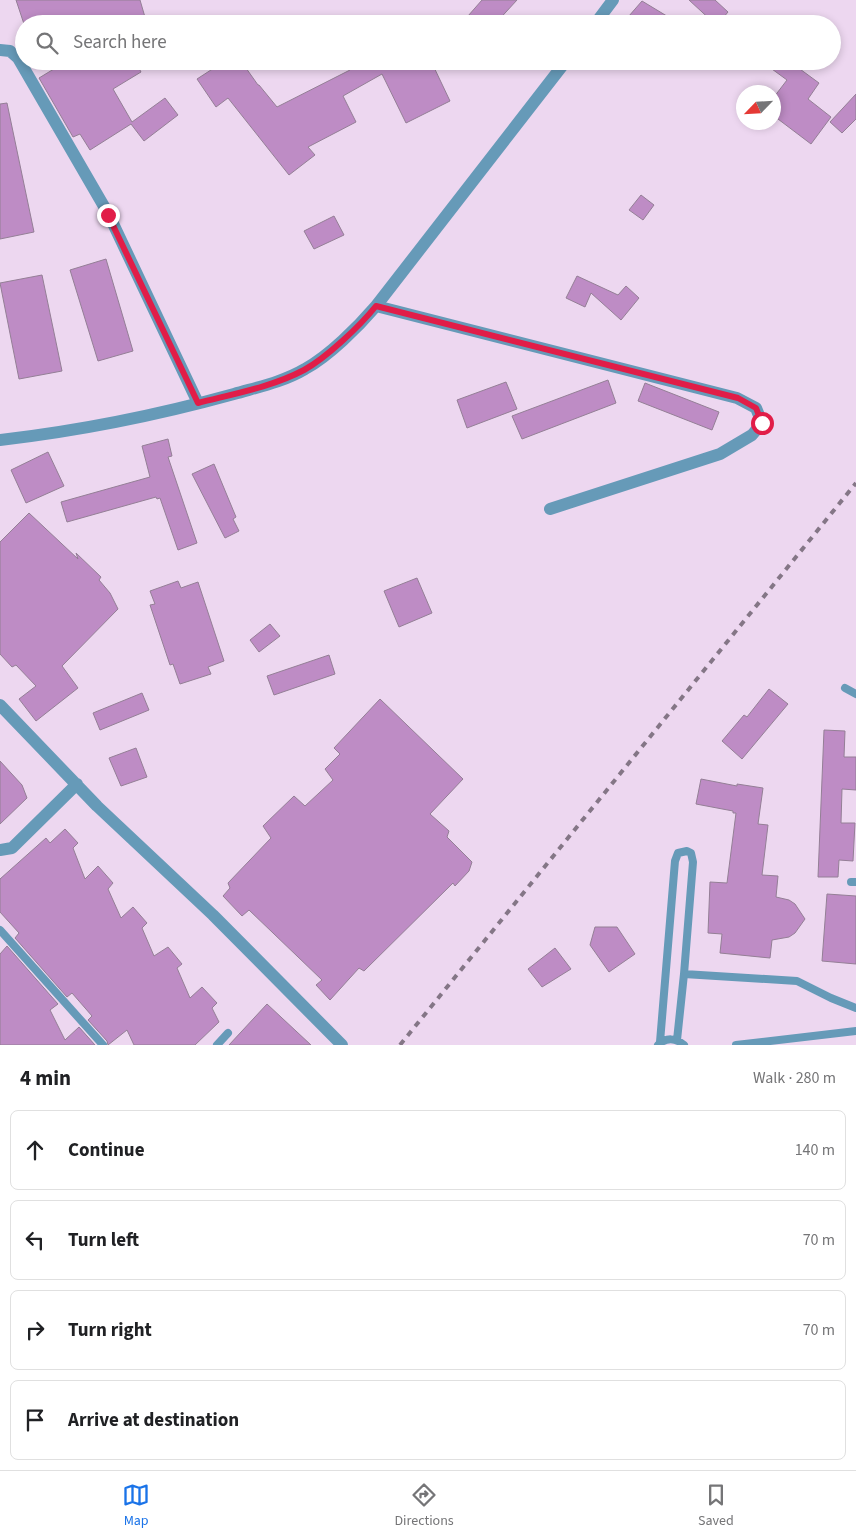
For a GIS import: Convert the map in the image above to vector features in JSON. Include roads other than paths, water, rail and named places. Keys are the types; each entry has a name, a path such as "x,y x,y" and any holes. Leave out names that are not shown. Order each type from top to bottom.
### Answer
{"street":[{"path":"602,15 613,0"},
{"path":"0,50 10,51 15,55"},
{"path":"25,70 108,215 198,403"},
{"path":"0,440 54,433 198,403 282,380 306,369 324,356 364,320 376,306 559,70"},
{"path":"376,306 738,398 756,408 762,423 752,435 720,454 550,509"},
{"path":"0,705 97,806 212,915 342,1045"},
{"path":"0,850 12,848 77,784"}],"lane":[{"path":"845,688 856,694"},
{"path":"659,1044 675,861 678,853 682,851 690,853 693,862 677,1040"},
{"path":"0,930 103,1045"},
{"path":"684,974 797,981 856,1008"},
{"path":"736,1045 856,1031"},
{"path":"217,1045 228,1033"},
{"path":"659,1044 668,1039 677,1040 684,1045"}],"railway":[{"path":"400,1045 856,483"}]}
